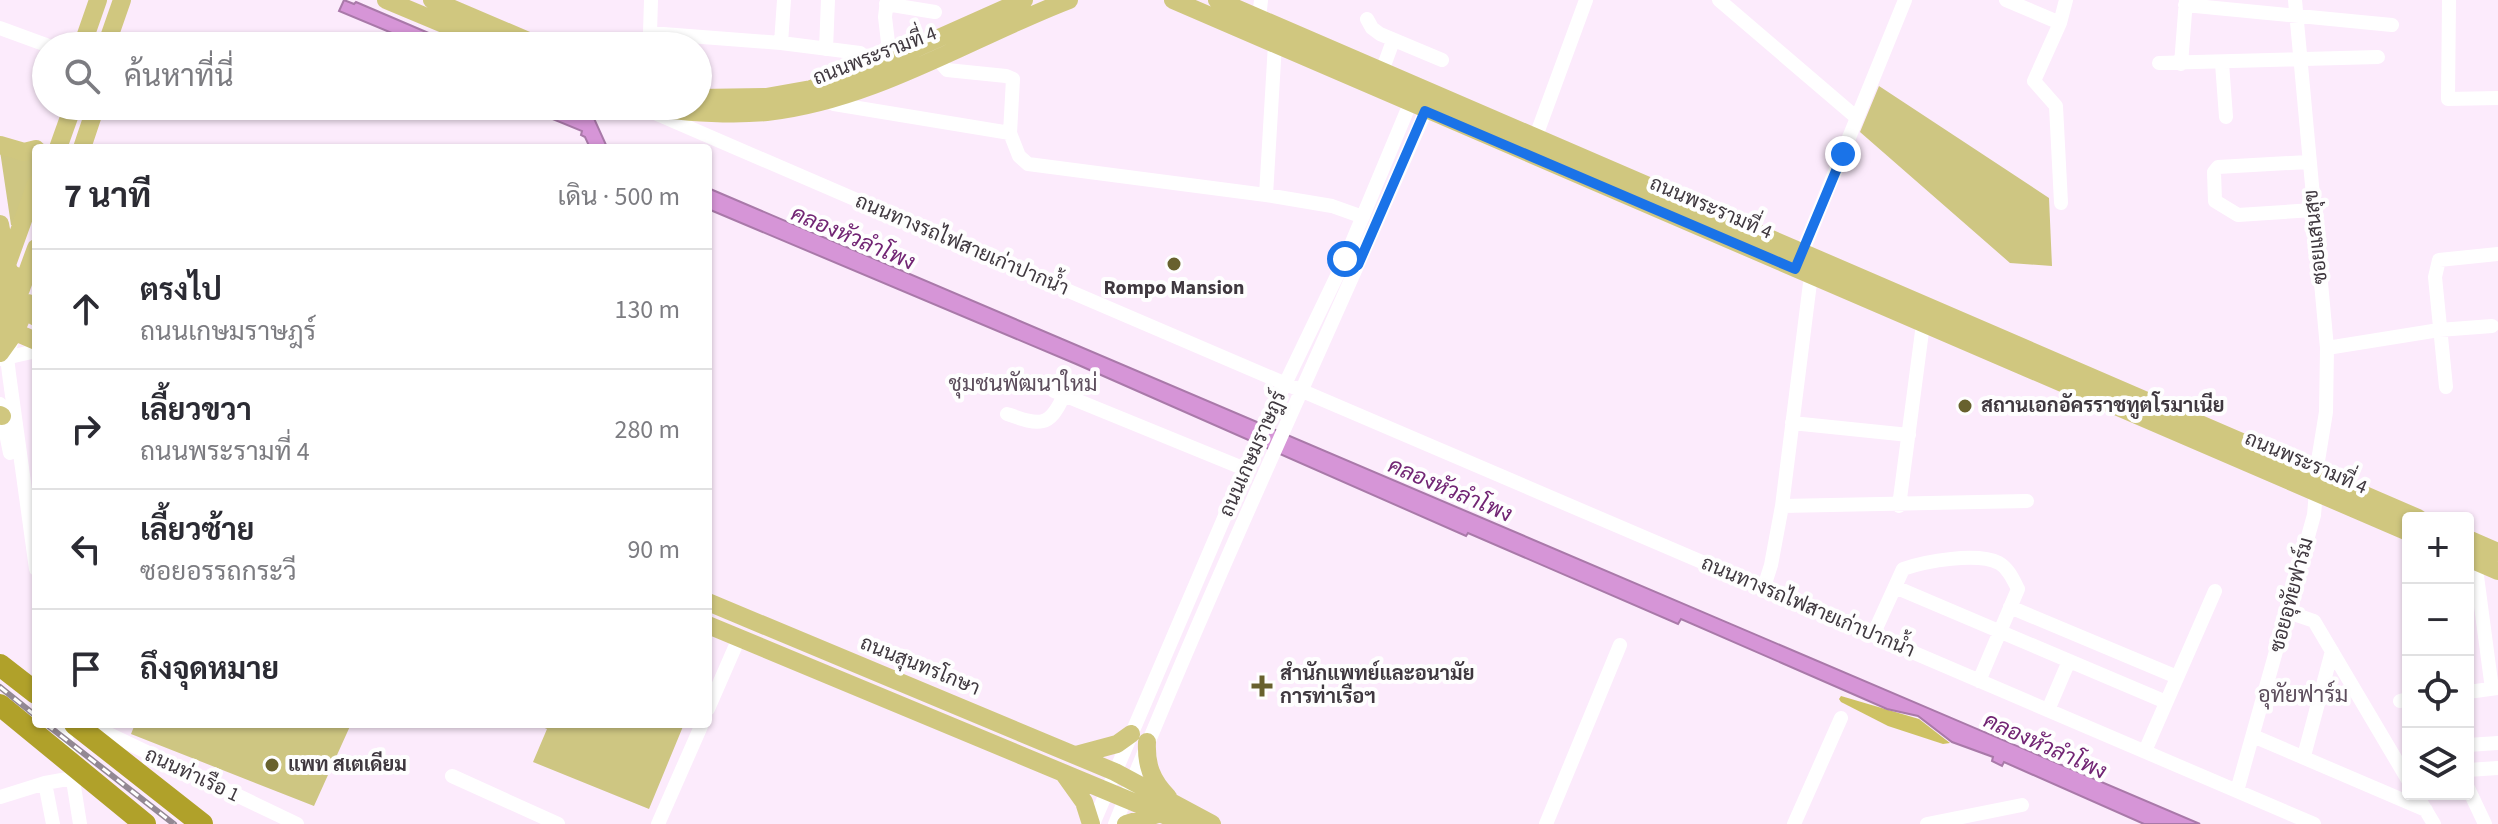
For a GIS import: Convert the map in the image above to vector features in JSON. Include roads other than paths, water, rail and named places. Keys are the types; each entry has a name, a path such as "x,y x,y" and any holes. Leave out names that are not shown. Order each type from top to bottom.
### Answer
{"highway":[{"path":"0,665 32,690"},
{"path":"0,708 145,824"},
{"path":"80,728 202,824"}],"main road":[{"path":"87,32 98,0"},
{"path":"98,32 109,0"},
{"path":"111,32 122,0"},
{"path":"122,32 133,0"},
{"path":"386,0 463,32"},
{"path":"432,0 462,7 512,32"},
{"name":"ถนนพระรามที่ 4","path":"712,98 790,94 831,83 1024,0"},
{"name":"ถนนพระรามที่ 4","path":"712,113 768,112 826,100 870,85 1069,0"},
{"name":"ถนนพระรามที่ 4","path":"1173,0 1275,44 1536,136 1923,324 2316,482 2402,512"},
{"name":"ถนนพระรามที่ 4","path":"1217,0 1260,9 1382,71 1422,98 1803,266 2316,482 2402,529"},
{"path":"48,144 57,120"},
{"path":"49,144 64,120"},
{"path":"72,144 80,120"},
{"path":"83,144 91,120"},
{"path":"0,145 24,152 32,150"},
{"path":"4,276 32,196"},
{"path":"0,224 4,276 32,298"},
{"path":"5,332 0,304 32,224"},
{"path":"2,356 5,332 32,259"},
{"path":"5,332 32,300"},
{"path":"5,332 32,333"},
{"path":"5,332 32,340"},
{"path":"2474,542 2498,552"},
{"path":"2474,561 2498,571"},
{"name":"ถนนสุนทรโกษา","path":"712,604 1076,755 1120,786"},
{"path":"712,627 1061,771 1120,786 1212,824"},
{"path":"1076,755 1139,738 1166,807 1186,824"},
{"path":"1061,771 1079,794 1092,824"},
{"path":"1126,824 1166,807"}],"street":[{"path":"648,32 651,0"},
{"path":"781,43 784,0"},
{"path":"826,49 828,0"},
{"path":"1536,136 1586,0"},
{"path":"1719,0 1857,118"},
{"path":"1764,587 1782,506 1792,423 1803,266 1857,118 1905,0"},
{"path":"2006,0 2060,23"},
{"path":"2061,203 2056,106 2034,81 2060,23 2066,0"},
{"name":"ซอยแสนสุข","path":"2295,0 2327,348 2326,412 2316,482"},
{"path":"2449,0 2448,99 2498,98"},
{"path":"712,41 781,43 860,53 883,62 887,2 935,12"},
{"path":"2181,64 2185,2 2392,25"},
{"path":"1367,19 1376,31 1393,41 1442,60"},
{"path":"0,28 32,40"},
{"path":"1382,71 1393,41"},
{"path":"1266,195 1275,44"},
{"path":"936,57 947,70 1013,79 1010,133 1019,156 1028,164 1266,195 1332,206 1363,217"},
{"path":"2159,63 2378,57"},
{"path":"2222,63 2226,117"},
{"name":"ถนนเกษมราษฎร์","path":"1115,824 1120,786 1201,572 1284,385 1351,262 1363,217 1422,98"},
{"name":"ถนนเกษมราษฎร์","path":"1139,738 1217,579 1300,392 1351,262 1422,98"},
{"path":"826,100 834,104 1010,133"},
{"name":"ถนนทางรถไฟสายเก่าปากน้ำ","path":"672,120 1300,392 1764,587 2314,824"},
{"path":"2308,162 2218,167 2214,172 2215,201 2238,215 2313,210"},
{"path":"2446,387 2435,277 2439,260 2498,254"},
{"path":"1899,506 1923,324"},
{"path":"2327,348 2439,330 2492,326"},
{"path":"32,352 2,356 32,547"},
{"path":"1007,414 1031,423 1045,421 1057,412 1059,393 1248,462"},
{"path":"1,411 29,531"},
{"path":"1792,423 1909,435"},
{"name":"ซอยอุทัยฟาร์ม","path":"2237,791 2314,515 2316,482"},
{"path":"1782,506 2027,501"},
{"path":"1873,635 1903,569 1935,561 1985,560 1998,563 2012,576 2018,589 1979,681"},
{"path":"2474,571 2495,688 2474,691"},
{"path":"1201,572 1217,579"},
{"path":"1895,587 2166,702"},
{"path":"2145,751 2215,591"},
{"path":"2010,607 2177,677"},
{"path":"2288,612 2314,621 2402,770"},
{"path":"712,700 739,638"},
{"path":"1546,824 1620,645"},
{"path":"2304,756 2332,651"},
{"path":"2048,710 2069,661"},
{"path":"1794,824 1841,718"},
{"path":"65,728 80,824"},
{"name":"ถนนท่าเรือ 1","path":"96,728 297,824"},
{"path":"658,824 700,728"},
{"path":"2253,736 2426,810"},
{"path":"2474,745 2498,743"},
{"path":"2474,770 2498,768"},
{"path":"452,776 558,824"},
{"path":"0,797 73,778"},
{"path":"45,783 53,824"},
{"name":"ถนนเกษมราษฎร์","path":"1092,824 1120,786"},
{"path":"2420,800 2434,824"},
{"path":"2474,800 2485,824"},
{"path":"1927,824 2022,805"}],"railway":[{"path":"0,687 32,713"},
{"path":"51,728 174,824"}],"place":[{"name":"Rompo Mansion","path":"1174,264"},
{"name":"สถานเอกอัครราชทูตโรมาเนีย","path":"1965,406"},
{"name":"สำนักแพทย์และอนามัย การท่าเรือฯ","path":"1262,686"},
{"name":"แพท สเตเดียม","path":"272,765"}],"district":[{"name":"ชุมชนพัฒนาใหม่","path":"1023,384"},
{"name":"อุทัยฟาร์ม","path":"2303,695"}],"water label":[{"name":"คลองหัวลำโพง","path":"853,238"},
{"name":"คลองหัวลำโพง","path":"1450,490"},
{"name":"คลองหัวลำโพง","path":"2045,746"}]}
